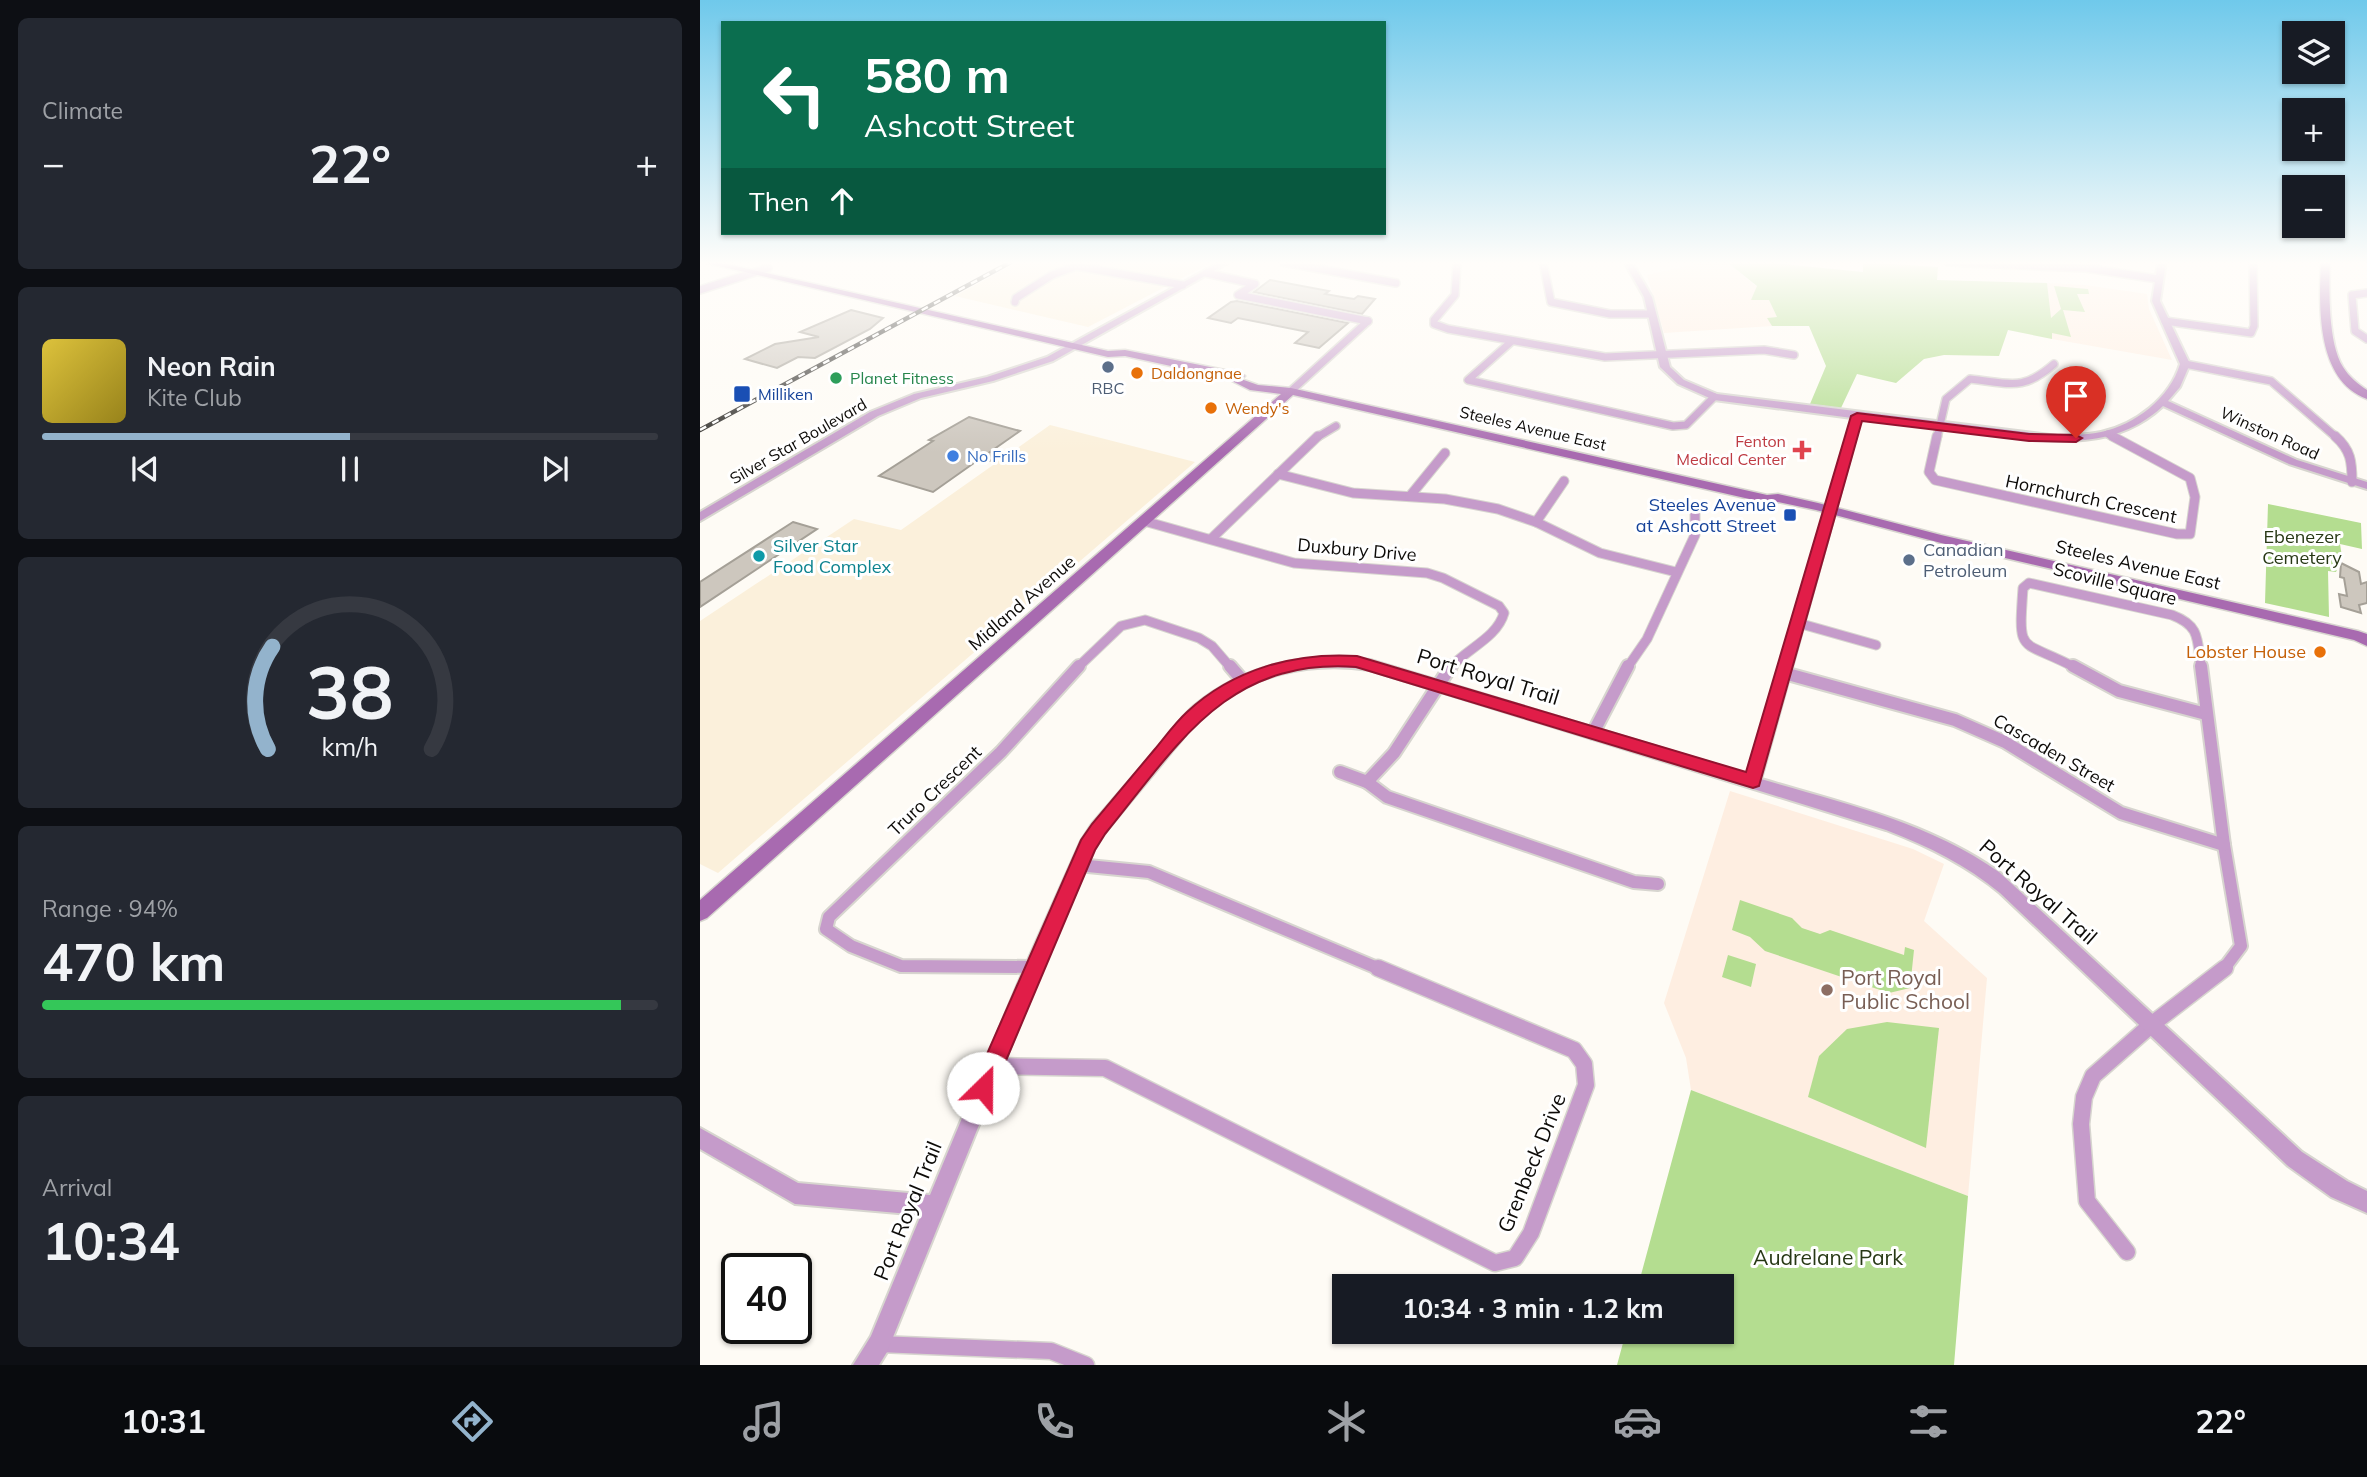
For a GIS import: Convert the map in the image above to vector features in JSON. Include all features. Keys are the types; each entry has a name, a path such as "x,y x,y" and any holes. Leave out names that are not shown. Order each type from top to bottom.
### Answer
{"main road":[{"name":"Steeles Avenue East","path":"1009,326 1077,341 1108,354 1125,353 1230,376 1236,382 1273,391 1291,391 1767,499 1775,506 1829,515 1896,535 1909,532 2364,637"},
{"path":"2329,326 2334,361 2353,385 2367,396"},
{"name":"Midland Avenue","path":"700,912 1291,391"}],"street":[{"name":"Silver Star Boulevard","path":"700,517 874,414 918,396 990,379 1036,363 1107,326"},
{"name":"Midland Avenue","path":"1291,391 1363,326"},
{"path":"1442,326 1605,357 1764,350 1794,355"},
{"path":"1655,326 1665,367 1675,377 1714,397 2042,438 2108,434 2132,424 2162,402 2177,388 2184,376 2185,364 2167,326"},
{"path":"2199,326 2251,333 2254,326"},
{"path":"2355,326 2355,331 2367,339"},
{"path":"1513,341 1468,380 1479,385 1673,426 1686,425 1714,397"},
{"path":"1940,426 1946,399 1970,379 2024,384 2037,379 2054,364"},
{"path":"2185,364 2256,376 2276,383 2346,446 2352,460 2352,482"},
{"name":"Winston Road","path":"2162,402 2293,462 2367,486"},
{"path":"1753,781 1857,416"},
{"path":"1210,539 1320,433 1336,426"},
{"name":"Hornchurch Crescent","path":"1940,426 1929,472 1935,480 2177,534 2190,534 2195,494 2194,483 2190,478 2108,434"},
{"path":"1410,496 1446,453"},
{"path":"1278,474 1353,493 1410,496 1499,509 1536,522 1600,553 1676,572"},
{"path":"1536,522 1564,481"},
{"path":"1593,733 1615,686 1647,639 1695,535 1695,509"},
{"name":"Duxbury Drive","path":"1144,521 1304,565 1427,573 1443,578 1499,606 1504,613 1500,624 1456,660 1439,686"},
{"name":"Scoville Square","path":"2127,1252 2087,1201 2081,1110 2093,1076 2151,1025 2226,967 2241,946 2224,845 2196,631 2188,621 2172,615 2042,584 2029,583 2023,588 2020,632 2022,640 2031,648 2065,662 2119,691 2206,714"},
{"name":"Truro Crescent","path":"1034,967 901,966 851,946 826,929 829,917 995,757 1078,667 1121,626 1145,620 1199,638 1212,646 1243,681"},
{"path":"1798,623 1876,645"},
{"name":"Port Royal Trail","path":"864,1365 879,1344 1034,967 1078,865 1098,829 1202,707 1243,681 1297,663 1339,660 1370,665 1889,824 1962,855 2000,883 2295,1159 2339,1189 2367,1202"},
{"name":"Cascaden Street","path":"1784,673 1955,720 2006,742 2121,813 2224,845"},
{"path":"1367,782 1385,767 1439,686"},
{"path":"1340,772 1367,782 1387,797 1634,882 1658,884"},
{"name":"Grenbeck Drive","path":"993,1066 1105,1068 1495,1263 1515,1258 1531,1233 1586,1085 1584,1064 1574,1050 1149,872 1078,865"},
{"path":"700,1138 795,1193 935,1206"},
{"path":"879,1344 1051,1351 1086,1365"}],"shaded area":[{"path":"1662,326 1772,326 1664,333"},
{"path":"2051,326 2157,326 2172,360 2052,339"},
{"path":"1050,425 1195,462 718,873 700,864 700,621 854,519 901,530"},
{"name":"Port Royal Public School","path":"1730,791 1913,849 1944,864 1924,921 1987,978 1968,1196 1691,1090 1686,1058 1664,1003"}],"green space":[{"path":"1772,326 2068,326 2071,337 2052,333 2052,339 2008,330 1999,356 1944,355 1924,359 1896,383 1857,374 1841,408 1810,404 1826,366 1809,326"},
{"name":"Ebenezer Cemetery","path":"2268,504 2361,523 2362,549 2340,544 2342,557 2336,572 2328,571 2329,617 2265,603"},
{"path":"1740,900 1792,918 1802,928 1820,934 1830,930 1904,955 1905,947 1914,950 1910,988 1889,993 1765,951 1750,937 1732,930"},
{"path":"1728,955 1756,964 1751,987 1722,977"},
{"path":"1887,1022 1939,1028 1926,1148 1808,1097 1819,1056 1847,1029"},
{"name":"Audrelane Park","path":"1691,1090 1968,1196 1954,1365 1617,1365 1623,1344 1734,1344 1734,1274 1641,1274"}],"building":[{"path":"815,326 874,326 815,358 798,357 777,368 745,359 775,344 819,337 800,332"},
{"path":"1276,326 1345,326 1319,348 1295,343 1308,332"},
{"name":"No Frills","path":"969,417 1020,431 990,452 999,454 990,461 981,458 933,492 879,476 933,441 929,440"},
{"name":"Silver Star Food Complex","path":"793,522 817,529 700,607 700,582"},
{"path":"2341,563 2359,572 2361,584 2367,582 2367,603 2359,605 2361,613 2341,607 2339,594 2347,596 2344,578 2340,577"}],"railway":[{"path":"700,430 893,326"}],"place":[{"name":"RBC","path":"1108,367"},
{"name":"Daldongnae","path":"1137,373"},
{"name":"Planet Fitness","path":"836,378"},
{"name":"Milliken","path":"742,394"},
{"name":"Wendy's","path":"1211,408"},
{"name":"Fenton Medical Center","path":"1802,450"},
{"name":"No Frills","path":"953,456"},
{"name":"Steeles Avenue at Ashcott Street","path":"1790,515"},
{"name":"Silver Star Food Complex","path":"759,556"},
{"name":"Canadian Petroleum","path":"1909,560"},
{"name":"Lobster House","path":"2320,652"},
{"name":"Port Royal Public School","path":"1827,990"}],"route":[{"path":"983,1088 1087,846 1098,829 1192,717 1226,691 1258,675 1297,663 1329,660 1357,662 1753,781 1857,416 2029,437 2076,438"}]}
